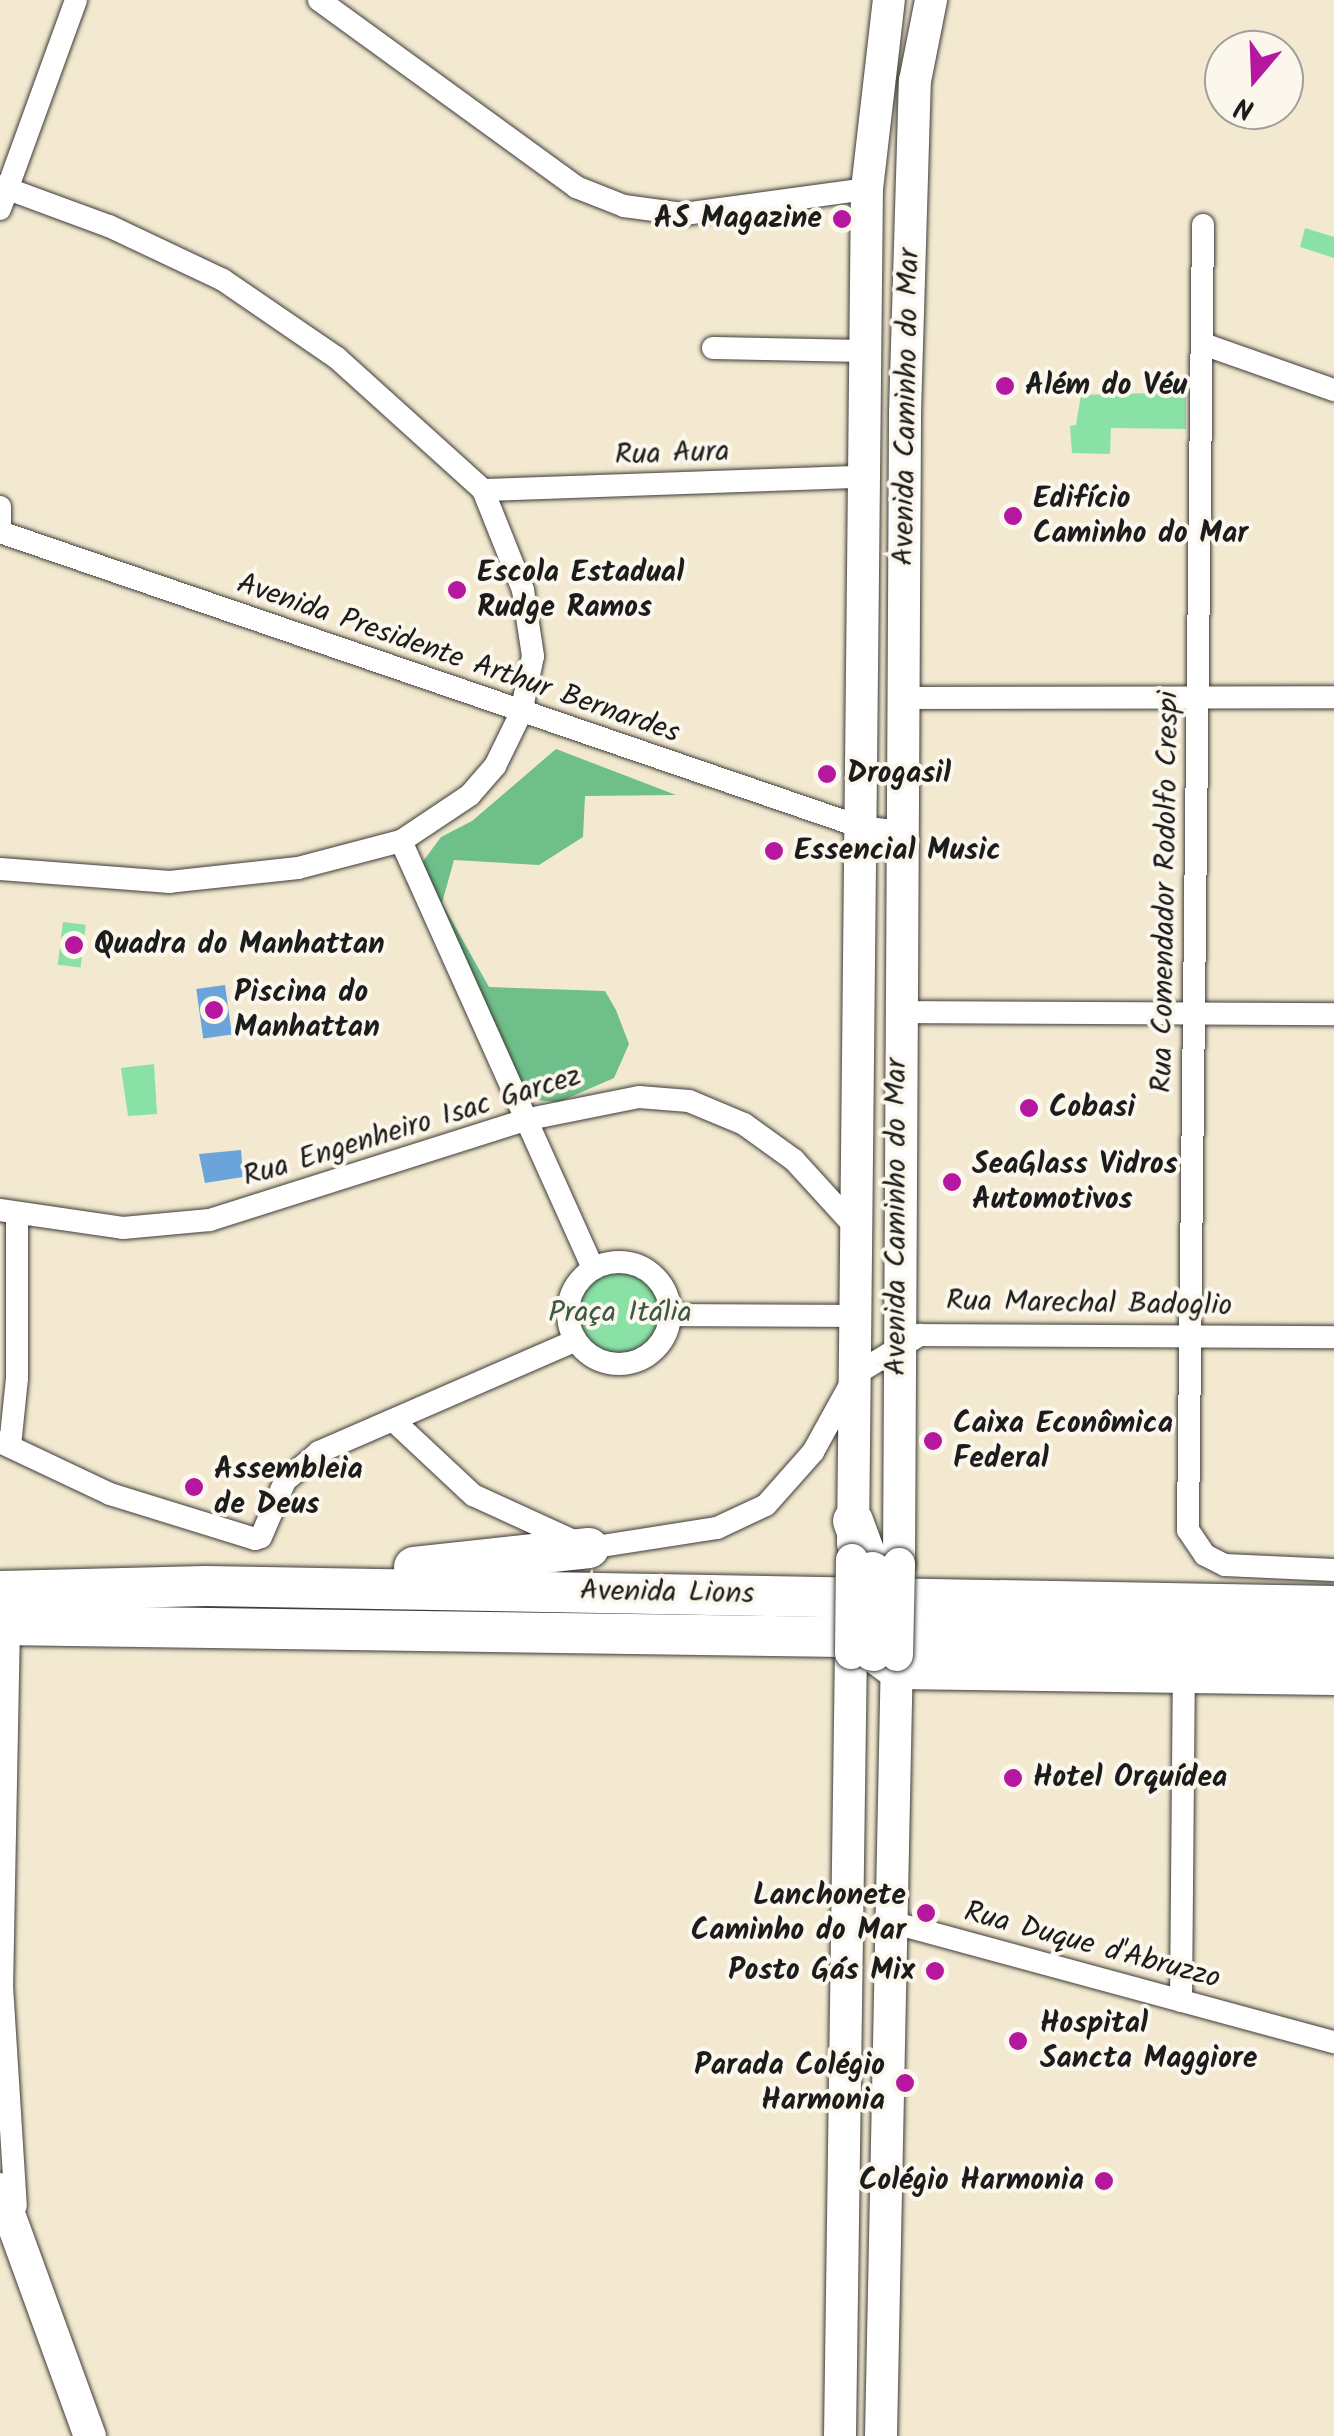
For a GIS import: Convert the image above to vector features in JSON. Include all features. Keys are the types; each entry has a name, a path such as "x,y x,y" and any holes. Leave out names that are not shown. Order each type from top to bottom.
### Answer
{"highway":[{"path":"206,1586 589,1548"},
{"path":"869,1554 879,1657 1184,1673 1334,1675"},
{"name":"Avenida Lions","path":"3,1614 206,1586 1334,1606"},
{"name":"Avenida Lions","path":"3,1614 1334,1644"}],"main road":[{"name":"Avenida Caminho do Mar","path":"869,1554 856,1374 867,188 889,0"},
{"name":"Avenida Caminho do Mar","path":"869,1554 895,1348 911,228 915,81 931,0"},
{"path":"867,188 904,200 911,228"},
{"path":"879,1657 892,1922 882,2436"},
{"path":"840,2436 879,1657"},
{"path":"0,2188 90,2436"}],"street":[{"path":"0,869 170,882 298,868 400,841 470,795 495,766 530,685 531,626 508,541 483,490 337,358 270,308 160,248 2,195 76,0"},
{"path":"319,0 576,187 624,206 684,214 867,188"},
{"name":"Rua Comendador Rodolfo Crespi","path":"1204,225 1206,344 1188,1530 1205,1555 1235,1566 1334,1570"},
{"path":"1206,344 1334,390"},
{"path":"713,348 865,351"},
{"name":"Rua Aura","path":"483,490 864,477"},
{"path":"0,507 0,522"},
{"name":"Avenida Presidente Arthur Bernardes","path":"0,532 861,827 900,832"},
{"path":"902,698 1334,697"},
{"path":"400,841 594,1269"},
{"path":"898,1012 1334,1014"},
{"name":"Rua Engenheiro Isac Garcez","path":"9,1212 123,1228 210,1220 529,1119 621,1098 703,1106 781,1149 857,1229"},
{"path":"9,1212 18,1378 5,1444 150,1509 241,1538 262,1537 280,1491 299,1466 576,1340"},
{"path":"624,1262 652,1273 670,1314 659,1344 633,1362 601,1360 576,1340 570,1325 572,1293 594,1269 624,1262"},
{"path":"670,1314 856,1316"},
{"name":"Rua Marechal Badoglio","path":"856,1374 895,1348 945,1330 1334,1337"},
{"path":"395,1422 472,1495 589,1548 717,1528 766,1505 813,1452 856,1374"},
{"path":"3,1614 2,1986 9,2164 25,2255"},
{"path":"1181,2001 1184,1673"},
{"name":"Rua Duque d'Abruzzo","path":"892,1922 1334,2042"}],"green space":[{"path":"1305,228 1334,237 1334,258 1300,247"},
{"path":"1186,392 1186,429 1111,428 1110,454 1072,453 1070,426 1076,425 1081,395"},
{"path":"556,749 676,795 585,796 583,837 539,865 454,860 442,903 489,987 605,991 616,1010 629,1044 614,1078 559,1102 509,1098 407,883 441,837 472,821"},
{"name":"Quadra do Manhattan","path":"63,922 86,925 81,967 58,965"},
{"path":"154,1064 157,1114 128,1116 121,1068"},
{"name":"Praça Itália","path":"620,1270 644,1277 656,1289 663,1313 656,1337 644,1349 620,1356 596,1349 584,1337 577,1313 584,1289 596,1277"}],"water":[{"name":"Piscina do Manhattan","path":"225,985 232,1035 203,1039 196,989"},
{"path":"241,1150 243,1177 205,1183 199,1154"}],"place":[{"name":"AS Magazine","path":"842,219"},
{"name":"Além do Véu","path":"1005,386"},
{"name":"Edifício Caminho do Mar","path":"1013,516"},
{"name":"Escola Estadual Rudge Ramos","path":"457,590"},
{"name":"Drogasil","path":"827,774"},
{"name":"Essencial Music","path":"774,851"},
{"name":"Quadra do Manhattan","path":"74,945"},
{"name":"Piscina do Manhattan","path":"214,1010"},
{"name":"Cobasi","path":"1029,1108"},
{"name":"SeaGlass Vidros Automotivos","path":"952,1182"},
{"name":"Caixa Econômica Federal","path":"933,1441"},
{"name":"Assembleia de Deus","path":"194,1487"},
{"name":"Hotel Orquídea","path":"1013,1778"},
{"name":"Lanchonete Caminho do Mar","path":"926,1913"},
{"name":"Posto Gás Mix","path":"935,1971"},
{"name":"Hospital Sancta Maggiore","path":"1018,2041"},
{"name":"Parada Colégio Harmonia","path":"905,2083"},
{"name":"Colégio Harmonia","path":"1104,2181"}]}
